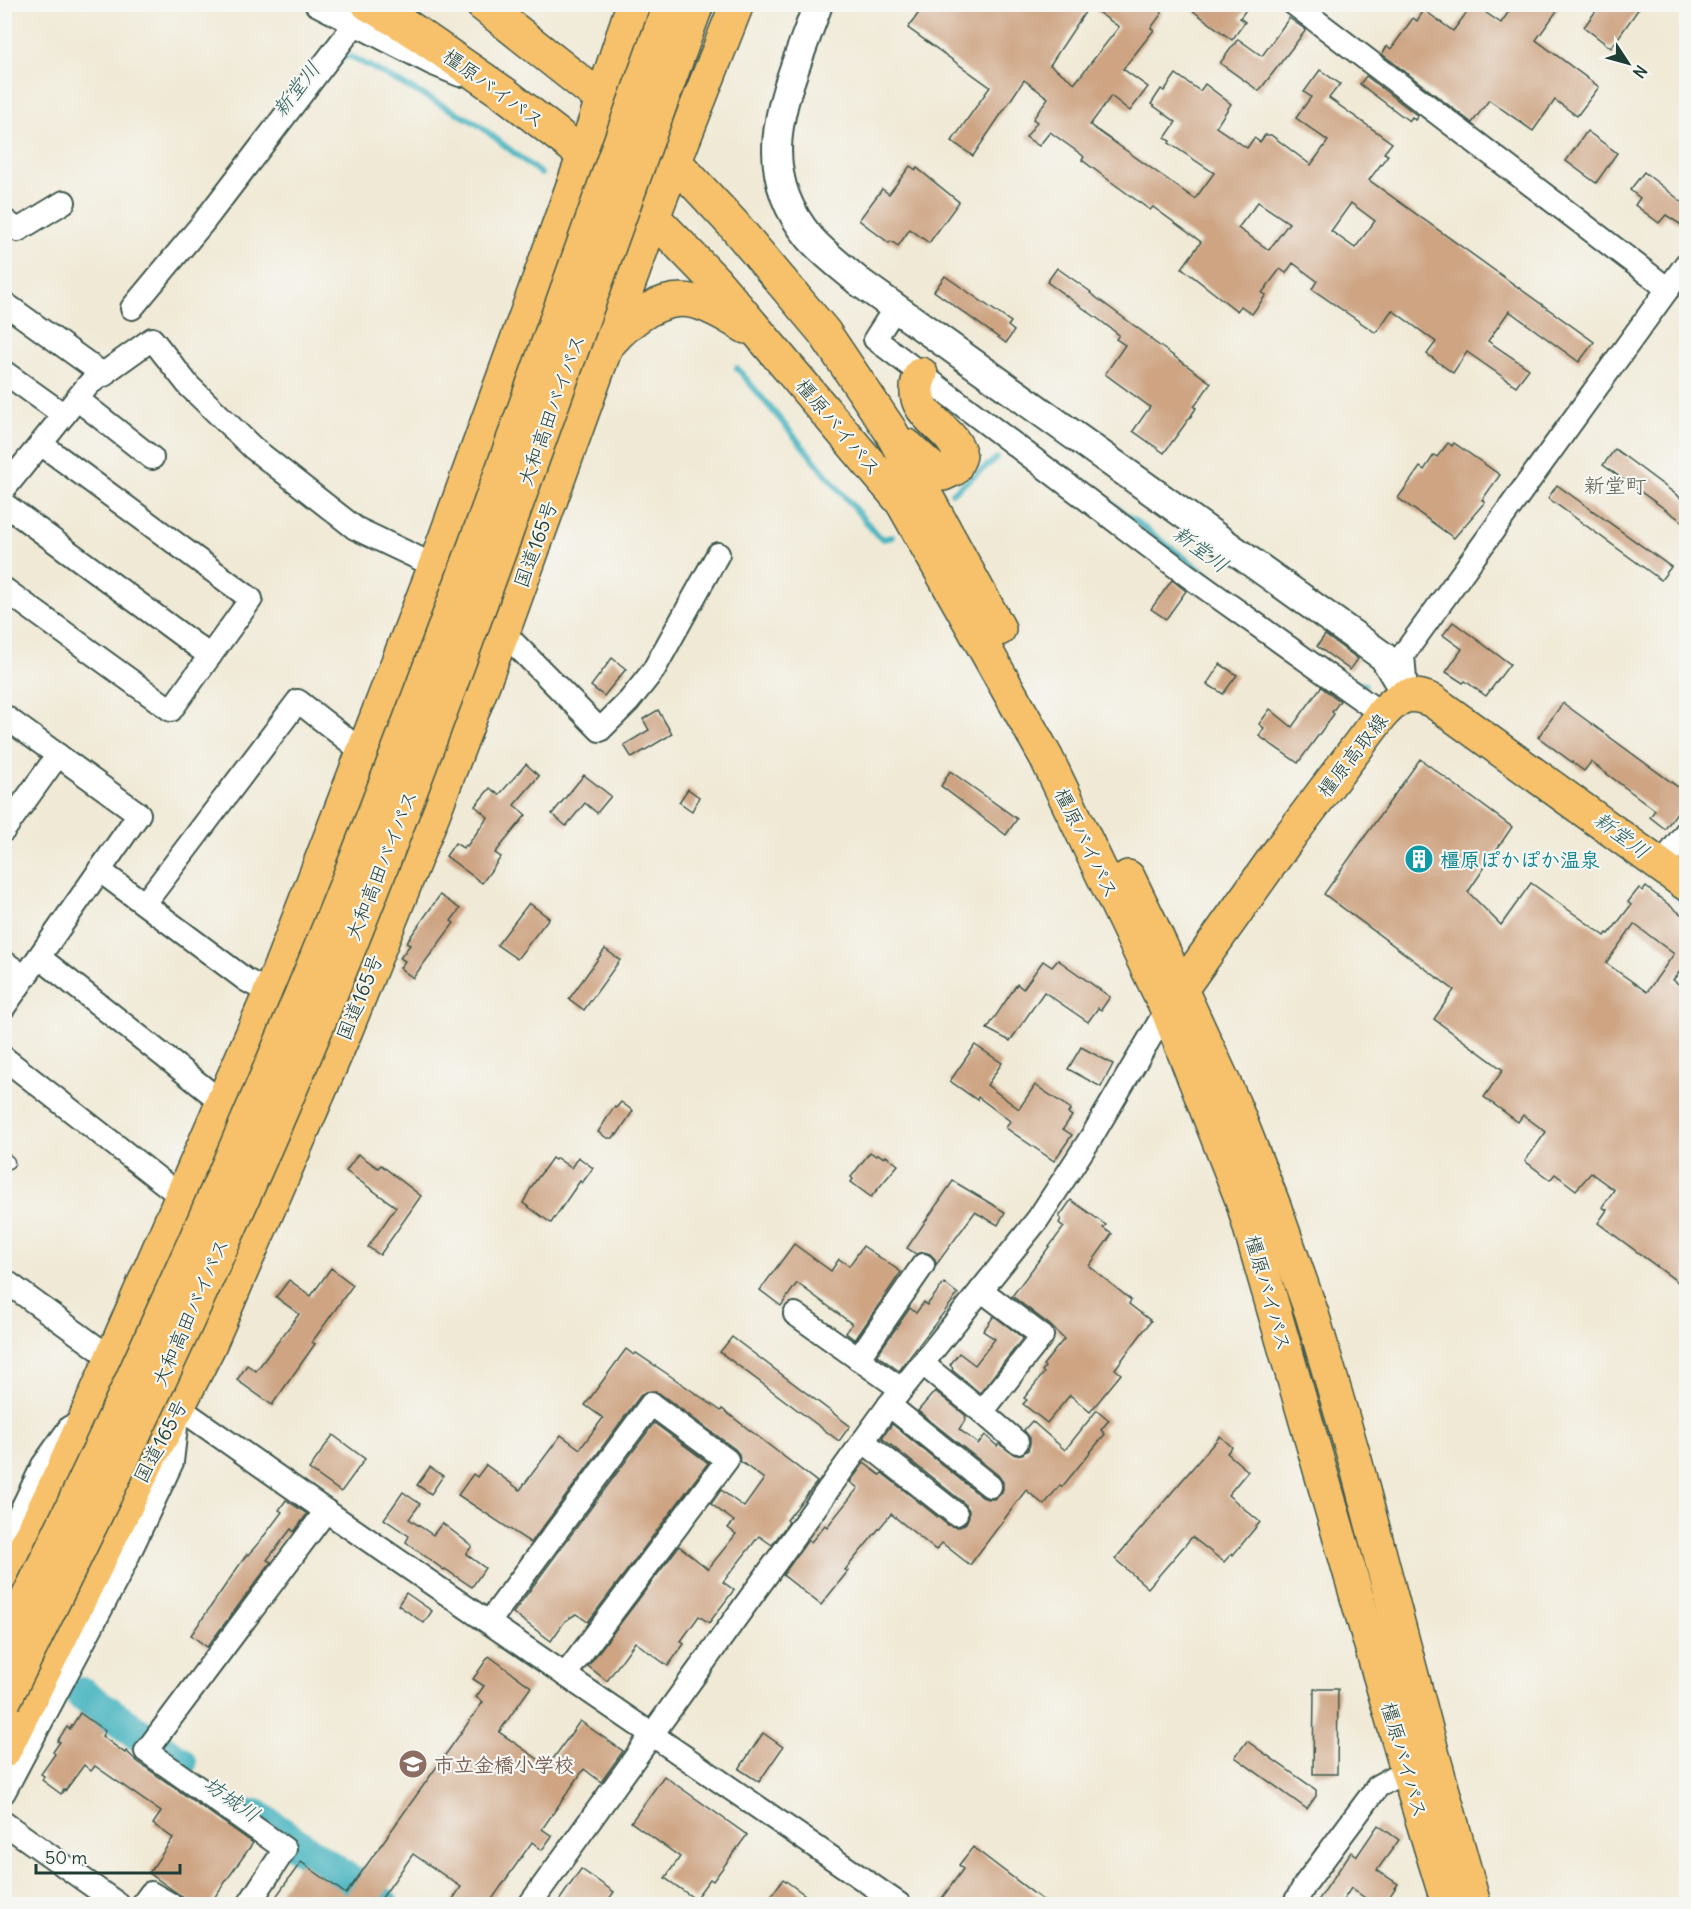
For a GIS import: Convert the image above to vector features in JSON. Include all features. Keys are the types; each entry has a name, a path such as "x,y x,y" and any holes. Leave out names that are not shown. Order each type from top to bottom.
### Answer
{"main road":[{"path":"614,110 620,40 633,4"},
{"name":"大和高田バイパス","path":"4,1645 104,1442 165,1307 283,1038 343,893 494,492 670,4"},
{"name":"大和高田バイパス","path":"4,1701 126,1454 194,1305 248,1186 368,900 422,762 527,478 697,4"},
{"path":"4,1591 62,1472 197,1166 270,993 435,566 584,155 614,110 703,4"},
{"path":"675,162 737,4"},
{"path":"675,162 719,82 753,4"},
{"name":"橿原バイパス","path":"484,5 675,162 733,224 824,332 890,430 953,541 1150,922 1242,1200 1448,1905"},
{"name":"橿原バイパス","path":"361,14 408,27 505,94 584,155 653,218 714,280 902,502 1046,757 1174,999 1234,1105 1274,1206 1312,1314 1355,1460 1474,1905"},
{"name":"国道165号","path":"4,1751 151,1455 209,1346 346,1030 506,626 675,162"},
{"path":"606,348 629,323 642,314 680,300 693,301 706,306 761,334"},
{"path":"890,430 937,472 949,473 954,469 960,456 959,450 920,404 917,389 921,374"},
{"path":"1394,704 1420,695 1433,700 1674,874"},
{"name":"橿原高取線","path":"1174,999 1290,836 1394,704"}],"street":[{"path":"132,308 202,224 361,14 316,4"},
{"path":"620,40 624,4"},
{"path":"818,4 786,96 777,131 776,162 781,189 793,214 810,238 858,281 1384,657 1394,704"},
{"path":"1294,4 1668,289"},
{"path":"4,220 18,230 64,202"},
{"path":"1394,704 1403,655 1686,264"},
{"path":"4,303 104,375"},
{"path":"896,308 875,339 1187,575 1394,704"},
{"path":"4,489 12,467 41,444 89,384 152,339 189,386 253,448 355,528 435,566 506,626 600,730 629,701 653,670 718,554"},
{"path":"4,372 71,407 152,458"},
{"path":"4,589 171,710 251,599 41,444"},
{"path":"4,504 210,656"},
{"path":"146,903 298,700 432,817"},
{"path":"4,716 139,814 4,1006"},
{"path":"4,830 58,756"},
{"path":"1674,874 1686,832"},
{"path":"99,870 246,980 346,1030"},
{"path":"39,957 223,1103"},
{"path":"4,962 25,977"},
{"path":"530,1905 654,1736 895,1397 1038,1219 1092,1136 1174,999"},
{"path":"4,1058 183,1198"},
{"path":"197,1166 273,1200"},
{"path":"858,1359 922,1265"},
{"path":"4,1280 105,1373 178,1407 899,1905"},
{"path":"981,1290 1042,1336 982,1412"},
{"path":"795,1314 858,1359 990,1486"},
{"path":"923,1364 1017,1442"},
{"path":"4,1546 43,1465 105,1373"},
{"path":"489,1622 651,1404 727,1460 565,1676"},
{"path":"4,1792 119,1575 172,1462 178,1407"},
{"path":"863,1441 956,1514"},
{"path":"249,1905 285,1849 146,1751 326,1511"},
{"path":"1294,1905 1306,1883 1378,1786 1407,1770"},
{"path":"4,1822 118,1905"},
{"path":"143,1905 151,1893 170,1905"}],"building":[{"path":"925,4 1151,4 1162,13 1151,28 1154,30 1123,69 1148,87 1130,111 1111,96 1090,125 1195,199 1214,173 1165,138 1176,122 1151,104 1161,89 1164,91 1176,74 1200,91 1205,84 1231,104 1216,127 1247,148 1254,138 1260,142 1265,135 1271,135 1311,165 1328,141 1296,118 1311,97 1304,92 1320,70 1340,84 1329,98 1392,143 1384,153 1388,155 1369,180 1594,342 1579,362 1509,311 1488,341 1529,369 1516,386 1467,352 1453,373 1427,354 1436,342 1392,310 1376,333 1312,289 1317,281 1293,263 1286,273 1280,269 1262,293 1266,295 1252,314 1241,306 1237,311 1182,268 1201,242 1153,207 1150,210 1110,181 1082,160 1084,157 1082,155 1050,132 1039,146 1026,137 1037,122 1033,119 1048,98 1024,80 973,156 952,141 990,87 908,28","holes":["1089,6 1119,27 1075,83 1050,65","1258,202 1289,223 1269,250 1238,228","1351,203 1375,221 1355,248 1331,231"]},
{"path":"1184,4 1250,4 1240,18 1245,22 1232,40"},
{"path":"1473,4 1501,23 1514,4 1562,4 1536,40 1599,87 1577,116 1555,100 1533,131 1489,100 1472,123 1382,54 1387,46 1391,49 1413,18 1417,21 1424,10 1453,31"},
{"path":"1601,4 1642,4 1611,48 1584,27"},
{"path":"1289,18 1306,30 1259,91 1220,63 1238,39 1262,56"},
{"path":"1366,76 1418,116 1415,120 1412,117 1409,121 1360,84"},
{"path":"1587,131 1617,153 1596,183 1566,161"},
{"path":"910,166 916,170 917,168 959,202 929,243 910,229 898,246 891,241 889,243 859,220 882,189 889,194"},
{"path":"1644,172 1686,205 1686,228 1666,215 1659,223 1635,205 1640,198 1630,190"},
{"path":"1057,268 1211,383 1164,453 1133,431 1150,407 1105,374 1125,345 1116,339 1119,335 1047,282"},
{"path":"945,276 1011,322 1008,326 1014,331 1006,343 934,291"},
{"path":"1448,443 1452,446 1454,443 1500,475 1482,500 1485,502 1454,538 1398,498 1420,467 1424,470 1434,455 1437,457"},
{"path":"1615,449 1686,502 1686,524 1603,465"},
{"path":"1557,485 1671,567 1661,580 1548,498"},
{"path":"1172,580 1186,591 1166,619 1151,609"},
{"path":"1453,622 1510,664 1486,696 1465,681 1463,683 1446,672 1462,649 1443,635"},
{"path":"1325,635 1358,659 1350,670 1317,646"},
{"path":"612,658 626,669 604,696 591,686"},
{"path":"1220,664 1237,675 1223,694 1207,684"},
{"path":"1321,687 1340,701 1332,712 1334,714 1298,763 1259,736 1264,728 1259,724 1270,709 1292,727"},
{"path":"1563,703 1686,793 1686,800 1665,829 1650,817 1655,810 1591,762 1584,771 1538,737"},
{"path":"658,710 672,734 632,758 624,745 649,730 643,719"},
{"path":"1420,759 1512,827 1468,892 1501,925 1531,883 1605,936 1631,905 1628,902 1639,888 1643,891 1646,887 1686,918 1686,964 1673,980 1686,990 1686,1288 1598,1223 1607,1210 1602,1207 1614,1190 1591,1173 1576,1190 1555,1174 1550,1180 1525,1161 1546,1132 1523,1115 1518,1122 1484,1097 1503,1070 1434,1019 1454,990 1324,894","holes":["1634,924 1674,954 1647,992 1606,963"]},
{"path":"526,764 539,776 514,805 526,815 495,853 501,857 482,883 446,856 455,843 463,848 467,846 488,817 475,806 490,788 499,795"},
{"path":"950,771 1017,819 1006,835 941,786"},
{"path":"584,775 611,796 597,813 585,803 566,826 552,814"},
{"path":"688,789 699,797 692,811 679,802"},
{"path":"440,895 460,909 451,921 454,923 413,978 400,968 405,961 400,958 410,945 406,943"},
{"path":"529,903 549,918 517,959 497,945"},
{"path":"605,949 620,960 584,1010 569,999"},
{"path":"1058,960 1110,997 1101,1010 1098,1008 1088,1022 1044,992 1010,1041 987,1029 1017,984 1023,989 1043,961 1052,967"},
{"path":"975,1045 1002,1063 987,1085 1019,1109 1035,1085 1071,1109 1068,1113 1072,1116 1063,1129 1072,1135 1054,1161 1006,1128 1010,1121 978,1097 977,1100 950,1081"},
{"path":"1081,1047 1113,1064 1101,1087 1068,1069"},
{"path":"621,1102 633,1111 617,1135 607,1138 598,1132 614,1107 616,1108"},
{"path":"870,1152 884,1158 886,1156 898,1165 871,1197 851,1182 853,1179 851,1177"},
{"path":"358,1154 378,1168 381,1165 421,1196 380,1255 368,1247 396,1207 346,1171"},
{"path":"578,1157 593,1168 582,1183 580,1181 551,1223 523,1203 552,1158 555,1160 557,1158 571,1168"},
{"path":"953,1181 1005,1212 998,1225 975,1212 936,1265 935,1259 930,1254 924,1252 916,1254 907,1248"},
{"path":"1071,1200 1106,1225 1103,1228 1112,1234 1089,1266 1131,1300 1129,1304 1151,1321 1115,1369 1121,1374 1090,1412 1070,1395 1047,1423 1023,1404 1027,1400 1024,1398 1044,1373 1043,1365 1064,1339 1050,1325 1012,1296 1064,1227 1059,1223 1061,1219 1059,1217"},
{"path":"794,1244 831,1271 839,1259 849,1266 863,1246 901,1272 855,1340 846,1333 852,1324 797,1283 781,1306 760,1290"},
{"path":"331,1268 353,1285 312,1342 315,1344 272,1405 237,1380 247,1365 256,1371 299,1314 276,1297 289,1280 311,1296"},
{"path":"944,1283 958,1294 899,1371 877,1355 910,1308 916,1313 924,1302 927,1305"},
{"path":"994,1316 1023,1338 980,1393 952,1370 950,1365 959,1353 975,1365 995,1339 983,1331"},
{"path":"732,1337 850,1426 839,1441 720,1352"},
{"path":"626,1349 634,1355 636,1353 721,1411 722,1409 817,1482 787,1520 789,1522 772,1545 759,1536 723,1582 734,1590 709,1623 699,1616 681,1641 684,1644 668,1666 635,1642 607,1681 588,1666 679,1546 708,1569 736,1534 728,1528 734,1521 711,1504 721,1490 744,1507 764,1479 740,1461 735,1449 659,1393 652,1391 640,1396 531,1543 458,1495 473,1474 477,1477 486,1465 520,1490 561,1435 580,1449 603,1418 585,1405"},
{"path":"935,1391 965,1415 966,1419 959,1429 978,1444 985,1435 997,1446 999,1444 1015,1455 1028,1450 1030,1438 1024,1430 1032,1421 1065,1450 1097,1410 1109,1420 1101,1430 1105,1434 1062,1487 1060,1485 1044,1505 1026,1490 970,1565 942,1543 936,1550 891,1514 845,1570 848,1571 821,1605 783,1575 808,1540 811,1542 825,1525 827,1527 858,1488 850,1482 864,1463 880,1475 882,1473 948,1525 960,1527 966,1523 969,1516 969,1510 964,1503 882,1438 892,1424 982,1497 994,1499 1001,1494 1003,1482 998,1475 918,1411"},
{"path":"654,1423 708,1463 588,1622 576,1614 565,1621 551,1641 513,1613"},
{"path":"333,1435 365,1459 341,1492 309,1469"},
{"path":"1220,1436 1232,1447 1227,1453 1248,1471 1228,1495 1260,1522 1233,1555 1232,1553 1224,1562 1192,1537 1148,1588 1115,1559"},
{"path":"430,1467 443,1476 431,1494 417,1485"},
{"path":"403,1492 420,1504 409,1519 433,1535 442,1523 472,1546 466,1554 485,1568 472,1587 406,1542 409,1536 384,1519"},
{"path":"286,1500 307,1514 294,1532 291,1529 267,1560 271,1562 207,1647 191,1635 247,1554 282,1512 279,1510"},
{"path":"406,1593 432,1611 424,1623 398,1605"},
{"path":"489,1656 531,1687 499,1732 548,1766 580,1721 623,1751 601,1782 584,1769 542,1829 552,1836 542,1850 532,1842 488,1905 449,1905 461,1887 413,1854 377,1905 270,1905 301,1862 346,1894 483,1702 476,1697 484,1686 473,1679"},
{"path":"1314,1689 1338,1689 1337,1774 1313,1774"},
{"path":"80,1713 105,1731 102,1736 253,1843 209,1905 194,1905 149,1873 173,1838 153,1824 161,1812 95,1766 91,1771 84,1765 61,1794 42,1780 44,1776 41,1774 55,1754 53,1752 60,1742 57,1741 67,1727 70,1729"},
{"path":"763,1733 783,1747 759,1782 739,1769"},
{"path":"1247,1741 1316,1790 1316,1796 1307,1809 1235,1757"},
{"path":"664,1776 747,1835 713,1881 710,1879 695,1899 665,1878 680,1857 631,1822"},
{"path":"1378,1825 1399,1840 1377,1870 1398,1884 1384,1905 1375,1905 1351,1888 1340,1905 1315,1905 1351,1852 1357,1856"},
{"path":"973,1847 1049,1905 937,1905 963,1869 959,1865"},
{"path":"581,1869 614,1892 605,1905 556,1905"},
{"path":"783,1879 819,1905 765,1905"}],"waterway":[{"name":"新堂川","path":"338,62 342,57 352,57 476,123 541,174"},
{"name":"新堂川","path":"737,368 877,535 883,539 892,537"},
{"name":"新堂川","path":"952,493 997,458"},
{"name":"新堂川","path":"1085,484 1233,594"},
{"name":"新堂川","path":"1350,679 1365,685"},
{"name":"新堂川","path":"1675,895 1686,904"},
{"name":"坊城川","path":"82,1694 180,1763"},
{"name":"坊城川","path":"256,1816 382,1904"}],"place":[{"name":"橿原ぽかぽか温泉","path":"1419,859"},
{"name":"市立金橋小学校","path":"413,1764"}],"district":[{"name":"新堂町","path":"1615,485"}]}
